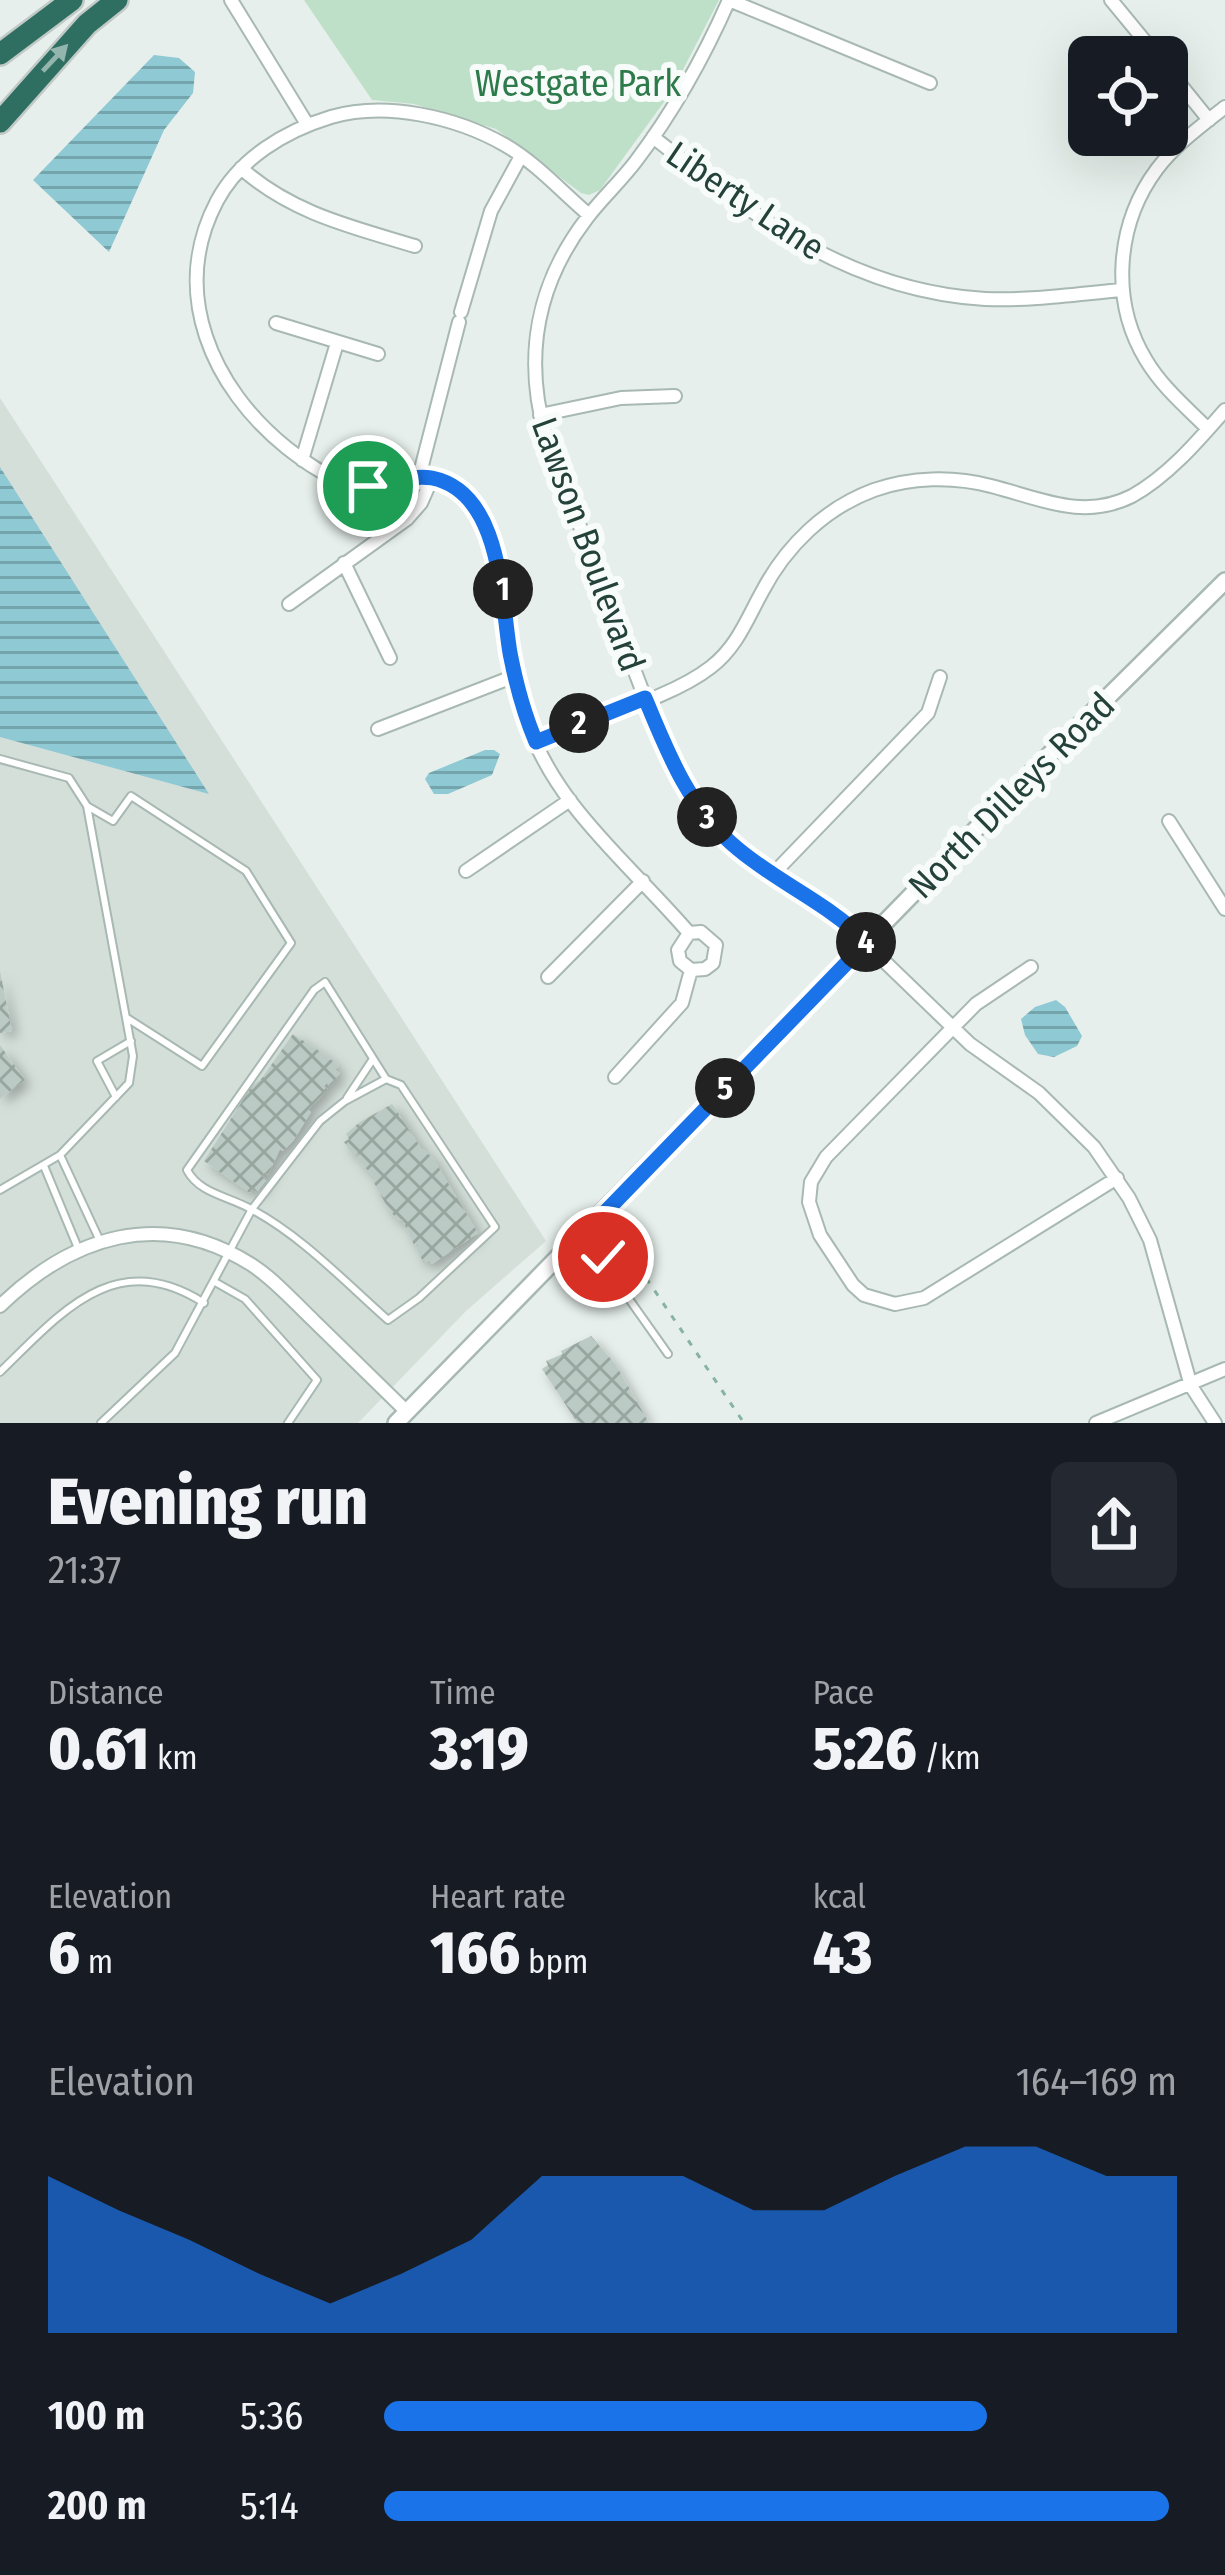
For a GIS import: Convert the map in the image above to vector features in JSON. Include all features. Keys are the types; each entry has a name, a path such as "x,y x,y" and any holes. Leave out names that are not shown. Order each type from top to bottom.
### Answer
{"highway":[{"path":"0,54 72,0"},
{"path":"0,122 87,24 117,0"}],"street":[{"path":"231,0 307,124"},
{"path":"729,0 930,83"},
{"name":"Lawson Boulevard","path":"729,0 688,82 653,137 562,253 540,309 534,378 540,415 673,766 707,818 741,852 828,907 952,1027 1068,1120 1117,1178 1150,1240 1191,1386 1215,1423"},
{"path":"1111,0 1141,36"},
{"path":"1188,94 1209,120"},
{"path":"1208,428 1160,380 1136,340 1122,290 1124,242 1137,201 1157,168 1225,107"},
{"path":"589,214 521,156 482,134 407,112 350,111 307,124 241,168 223,191 206,227 196,281 197,308 211,356 229,386 255,419 302,460 351,485 426,478 470,502 490,539 501,579 515,676 536,742 570,800 689,933 709,935 717,949 706,970 692,970 680,961 678,950 689,933"},
{"name":"Liberty Lane","path":"653,137 785,236 899,285 997,299 1122,290"},
{"path":"290,604 407,519 430,488 426,478 460,317 491,211 521,156"},
{"path":"241,168 310,214 415,246"},
{"path":"276,322 378,354"},
{"path":"302,460 337,343"},
{"path":"540,415 622,398 675,397"},
{"path":"536,742 685,683 728,651 781,560 846,502 917,480 950,479 1051,505 1074,508 1114,503 1159,478 1225,410"},
{"path":"344,563 390,658"},
{"name":"North Dilleys Road","path":"407,1419 867,942 1225,581"},
{"path":"378,729 515,676"},
{"path":"774,873 928,713 940,677"},
{"path":"466,871 570,800"},
{"path":"1169,820 1225,909"},
{"path":"548,977 643,881"},
{"path":"1031,967 976,1004 826,1156 811,1182 811,1217 853,1285 895,1304 924,1298 1117,1178"},
{"path":"615,1077 682,1003 692,970"},
{"path":"0,1306 39,1271 78,1248 137,1234 172,1236 229,1252 271,1280 407,1419"},
{"path":"1096,1423 1225,1369"}],"lane":[{"path":"0,759 69,778 88,806 133,1056 129,1083 60,1155 0,1190"},
{"path":"88,806 113,821 130,796 246,871 291,943 202,1066 126,1018"},
{"path":"325,982 373,1058 386,1078 401,1085 495,1227 388,1320 309,1250 252,1209 194,1184 187,1170 314,990 325,982"},
{"path":"116,1096 97,1061 130,1041"},
{"path":"345,1101 373,1058"},
{"path":"101,1423 176,1353 252,1209 320,1121 386,1078"},
{"path":"60,1155 100,1241"},
{"path":"44,1166 78,1248"},
{"path":"584,1234 668,1354"},
{"path":"0,1372 63,1312 98,1289 140,1281 169,1283 204,1303"},
{"path":"215,1282 245,1300 317,1380 289,1423"}],"path":[{"path":"603,1257 627,1257 638,1266 744,1423"}],"shaded area":[{"path":"0,398 546,1241 466,1311 358,1423 0,1423"}],"green space":[{"name":"Westgate Park","path":"304,0 719,0 672,91 600,190 589,195 496,129 414,104 372,100"}],"water":[{"path":"154,55 179,58 195,72 193,93 164,130 109,252 33,180"},
{"path":"0,467 209,794 0,737"},
{"path":"485,750 500,754 492,775 448,794 434,794 425,779 429,773"},
{"path":"1056,1000 1082,1036 1077,1046 1054,1057 1038,1054 1021,1019 1035,1007"}],"building":[{"path":"0,971 12,1031 0,1033"},
{"path":"293,1034 339,1066 335,1070 340,1073 331,1086 326,1083 328,1089 308,1110 293,1141 280,1149 268,1175 264,1172 267,1179 257,1192 252,1189 250,1193 204,1161 251,1087"},
{"path":"0,1045 25,1080 0,1099"},
{"path":"392,1104 433,1158 478,1233 432,1264 424,1263 416,1249 420,1246 414,1245 402,1219 389,1210 376,1179 344,1142 360,1122"},
{"path":"591,1336 616,1365 649,1423 577,1423 542,1369 546,1361"}],"route":[{"path":"368,486 432,478 463,495 479,514 501,579 515,676 536,742 645,698 673,766 724,837 828,907 867,942 584,1234 603,1257"}]}
